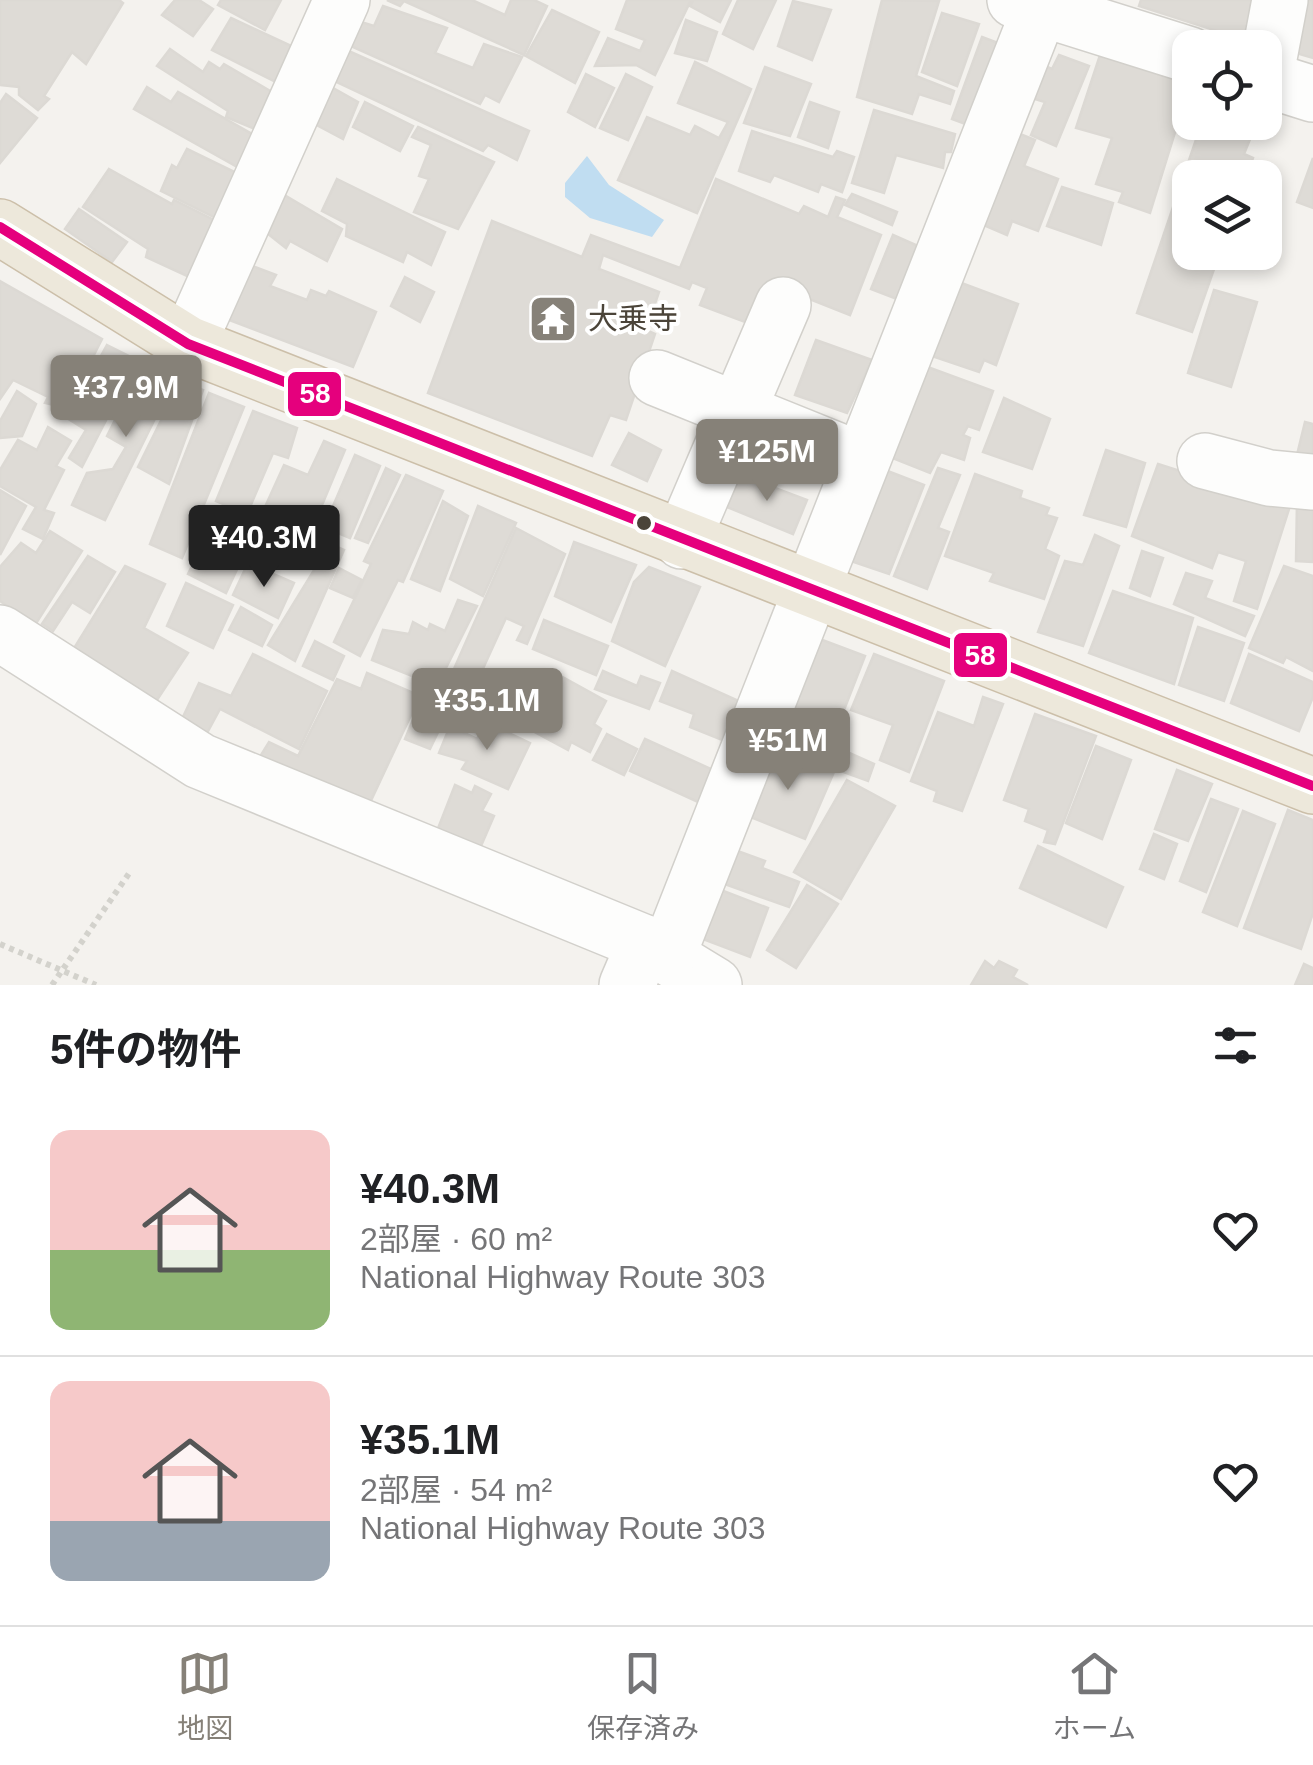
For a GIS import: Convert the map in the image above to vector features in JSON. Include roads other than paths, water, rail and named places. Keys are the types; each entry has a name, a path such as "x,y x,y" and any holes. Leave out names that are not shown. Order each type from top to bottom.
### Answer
{"highway":[{"path":"1,231 188,344 1313,786"}],"street":[{"path":"188,344 342,0"},
{"path":"1274,30 1280,0"},
{"path":"646,961 809,591 1028,5 1172,50"},
{"path":"1282,84 1313,94"},
{"path":"682,540 783,305"},
{"path":"657,378 860,460"},
{"path":"1204,461 1269,478 1313,482"},
{"path":"0,633 200,761 646,961 714,985"}],"water":[{"path":"587,156 609,185 664,220 652,237 590,218 565,197 565,183"}],"place":[{"name":"大乗寺","path":"553,319"}]}
